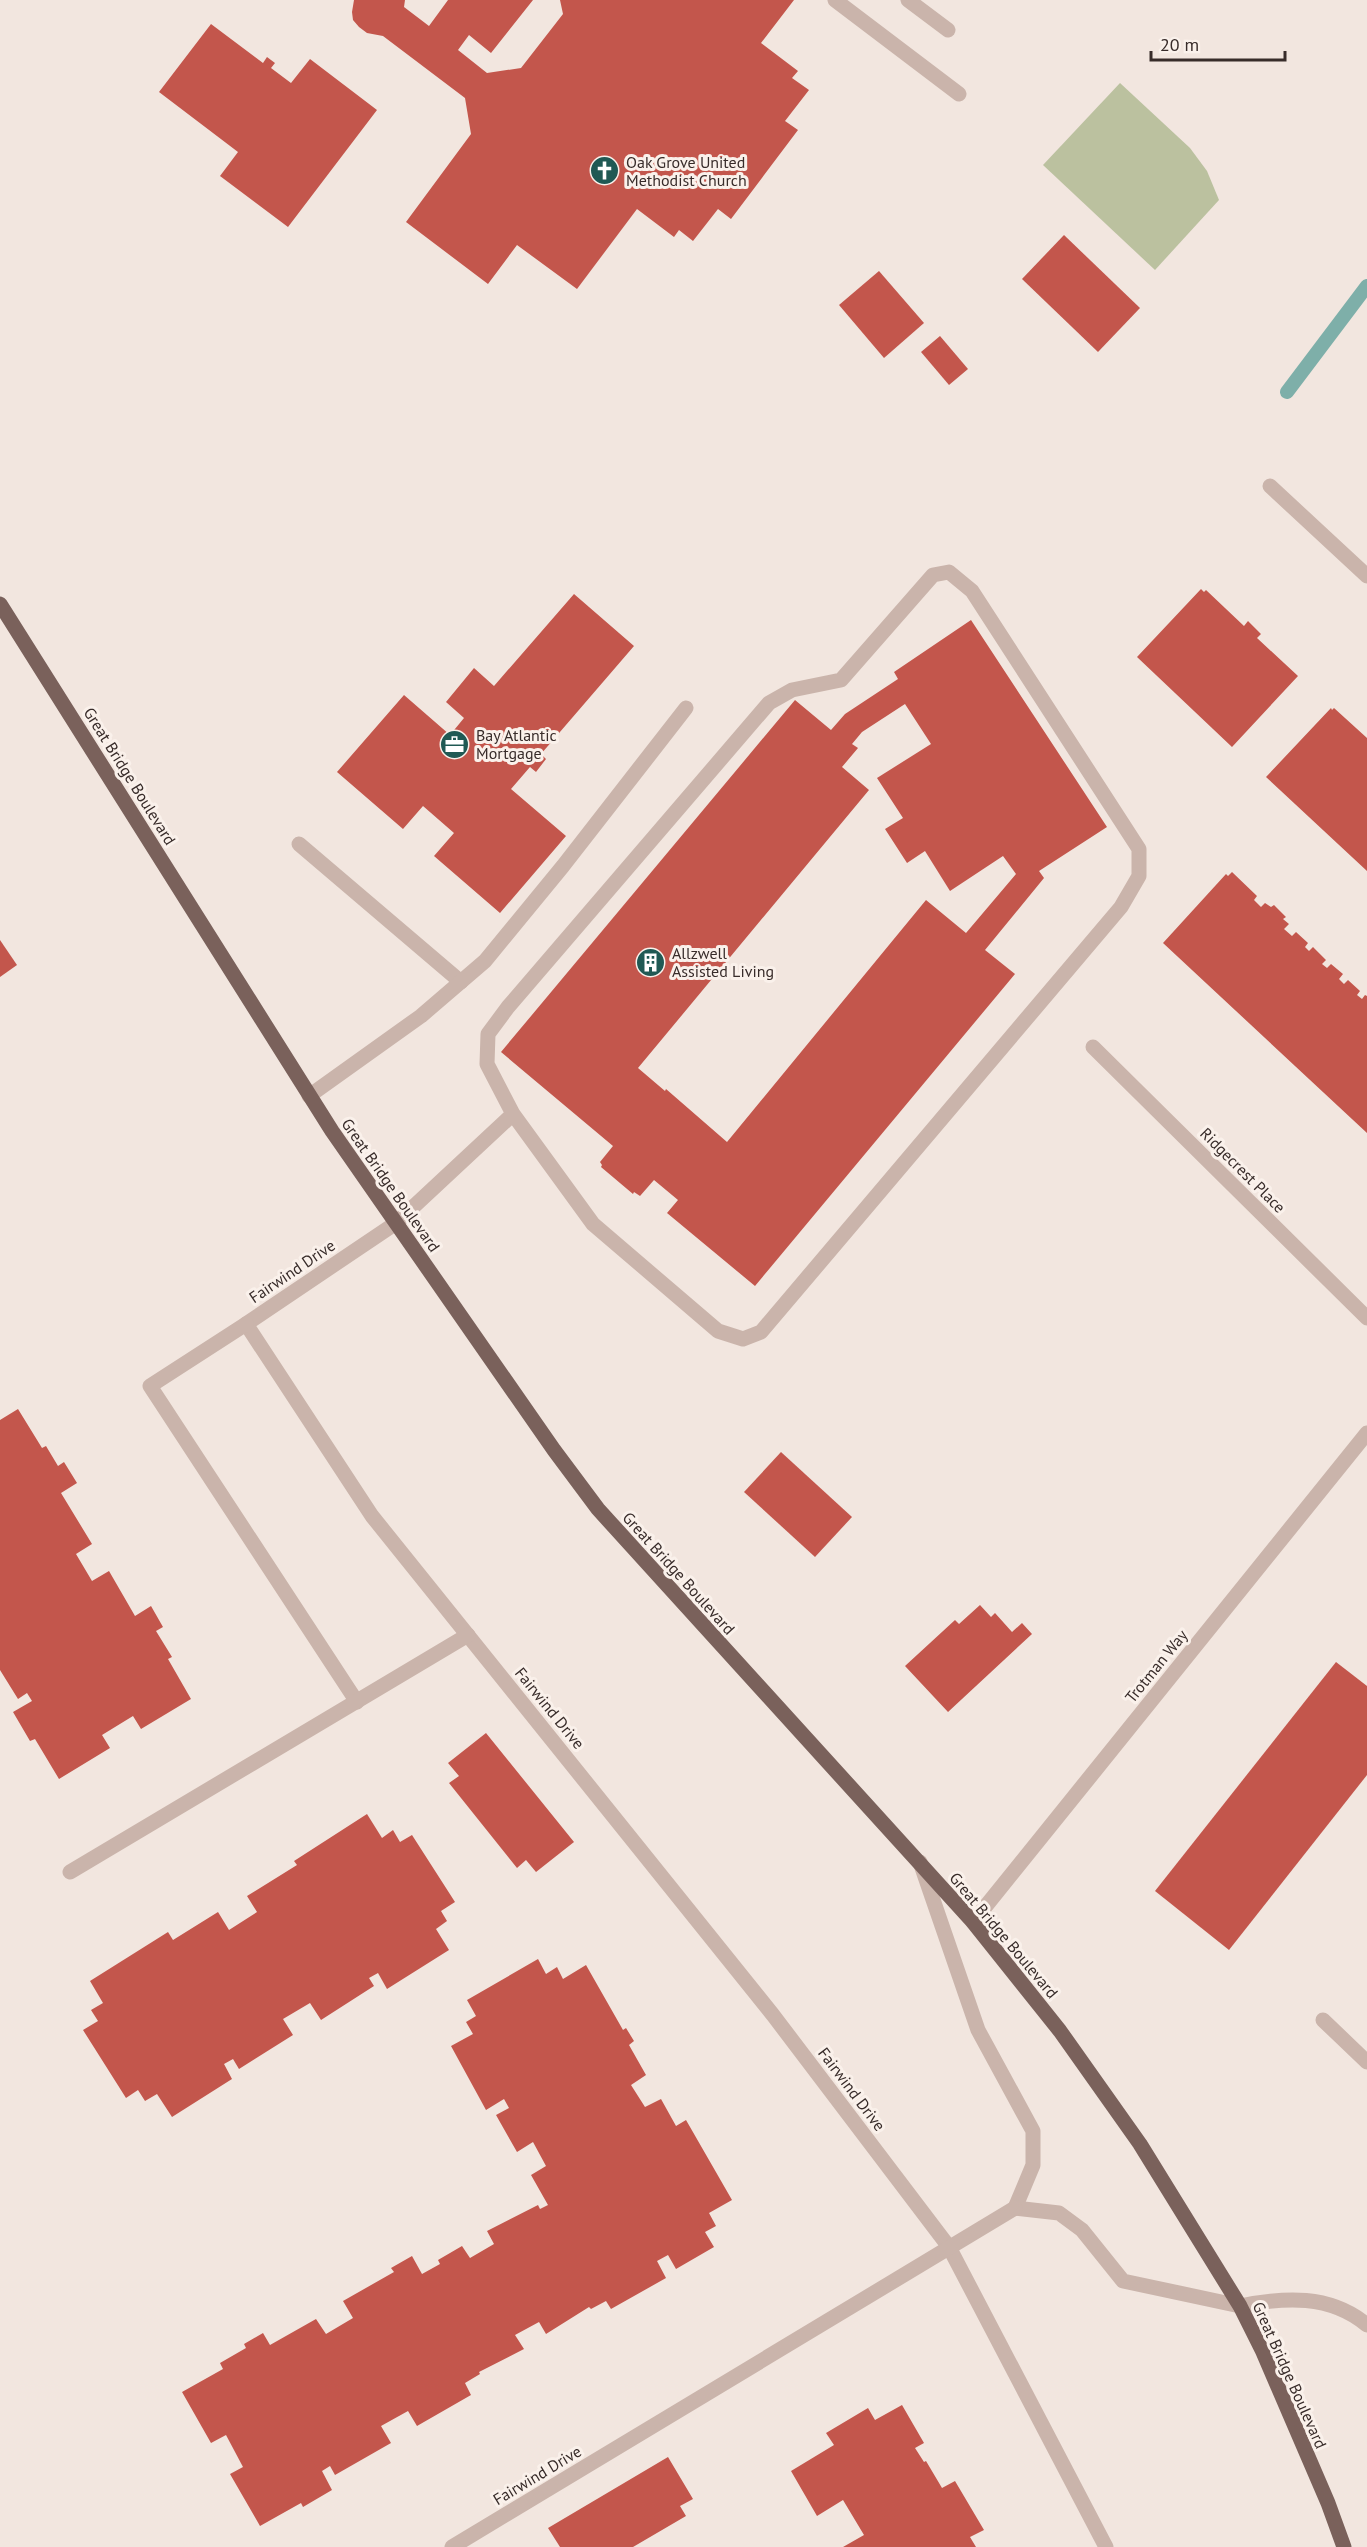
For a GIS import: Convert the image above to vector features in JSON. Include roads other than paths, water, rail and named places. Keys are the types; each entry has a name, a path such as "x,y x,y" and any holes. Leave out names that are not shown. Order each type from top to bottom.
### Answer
{"main road":[{"name":"Great Bridge Boulevard","path":"0,604 309,1096 598,1509 973,1922 1060,2031 1140,2144 1240,2306 1263,2352 1328,2503 1344,2547"}],"street":[{"path":"836,0 959,94"},
{"path":"908,0 948,30"},
{"path":"1270,486 1367,576"},
{"path":"949,572 972,591 1139,849 1139,876 1121,907 761,1332 743,1339 718,1331 593,1224 513,1114 487,1064 488,1034 508,1007 769,703 792,690 841,680 933,575 949,572"},
{"path":"309,1096 421,1016 484,961 563,866 686,708"},
{"path":"299,844 461,982"},
{"name":"Ridgecrest Place","path":"1093,1047 1367,1318"},
{"name":"Fairwind Drive","path":"513,1114 396,1223 246,1324 372,1516 773,2015 950,2247 1106,2547"},
{"path":"246,1324 150,1386 357,1702"},
{"name":"Trotman Way","path":"973,1922 1367,1433"},
{"path":"70,1872 468,1635"},
{"path":"920,1863 978,2030 1032,2131 1033,2165 1015,2208 1059,2213 1082,2230 1123,2281 1240,2306 1277,2299 1311,2300 1327,2304 1367,2325"},
{"path":"1323,2020 1367,2062"},
{"name":"Fairwind Drive","path":"452,2547 1015,2208"}],"waterway":[{"path":"1287,392 1367,286"}],"place":[{"name":"Oak Grove United Methodist Church","path":"605,171"},
{"name":"Bay Atlantic Mortgage","path":"455,744"},
{"name":"Allzwell Assisted Living","path":"651,962"}]}
